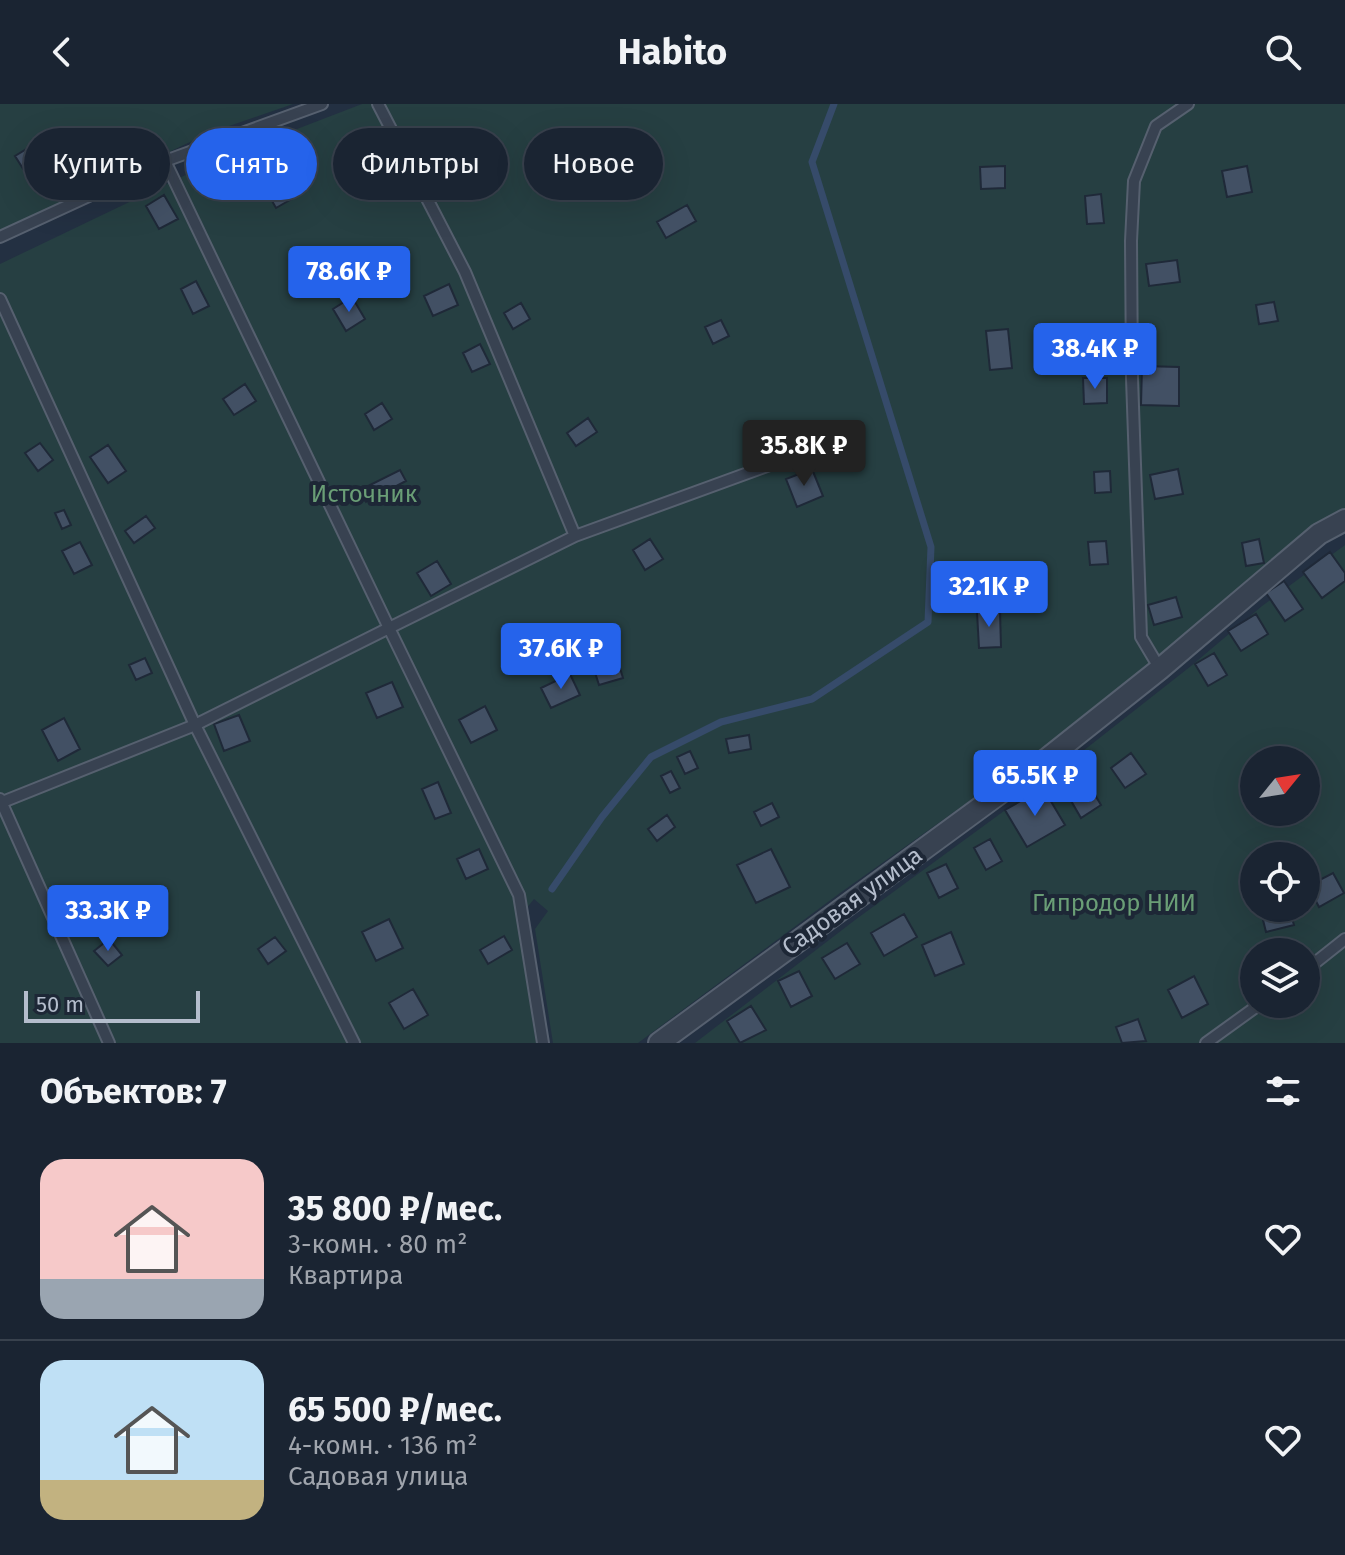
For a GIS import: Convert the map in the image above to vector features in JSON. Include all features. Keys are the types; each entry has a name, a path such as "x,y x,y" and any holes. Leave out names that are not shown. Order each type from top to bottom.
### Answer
{"street":[{"name":"Садовая улица","path":"659,1043 1048,758 1160,669 1319,534 1345,520"}],"lane":[{"path":"170,159 322,104"},
{"path":"378,104 465,272 575,536"},
{"path":"1160,669 1141,637 1132,378 1132,211 1134,181 1156,126 1188,104"},
{"path":"170,171 519,895 543,1043"},
{"path":"1,232 75,200"},
{"path":"0,299 195,725 354,1043"},
{"path":"109,1043 0,801 195,725 575,536 800,454"},
{"path":"1320,959 1345,939"},
{"path":"1206,1043 1241,1018"}],"green space":[{"path":"0,104 293,104 223,128 186,128 186,144 170,151 170,128 24,128 24,200 68,200 0,232"},
{"name":"Источник","path":"362,104 1345,104 1345,513 1082,721 840,893 638,1043 553,1043 535,929 548,911 534,899 517,920 536,1043 0,1043 0,264 133,200 170,200 170,182 186,175 186,200 317,200 317,128 300,128"},
{"name":"Гипродор НИИ","path":"1345,545 1345,1043 695,1043 855,920 1041,784 1262,606"}],"building":[{"path":"24,151 24,170 15,156"},
{"path":"1005,166 1005,188 981,189 980,167"},
{"path":"1247,166 1252,192 1227,197 1222,171"},
{"path":"1101,194 1104,223 1087,224 1085,196"},
{"path":"156,200 167,200 178,219 159,229 146,206"},
{"path":"272,200 290,200 276,208"},
{"path":"687,205 696,221 666,238 657,222"},
{"path":"1177,260 1180,282 1149,286 1146,264"},
{"path":"196,281 209,306 193,314 181,289"},
{"path":"449,284 458,305 433,316 424,296"},
{"path":"352,297 365,319 346,331 333,309"},
{"path":"1274,302 1278,321 1259,324 1256,305"},
{"path":"521,303 530,319 513,329 504,313"},
{"path":"721,320 729,336 713,344 705,327"},
{"path":"1008,329 1012,368 990,370 986,331"},
{"path":"480,344 490,364 472,372 463,353"},
{"path":"1142,366 1179,367 1179,406 1141,405"},
{"path":"1083,378 1107,378 1107,403 1084,404"},
{"path":"245,384 256,401 234,415 223,399"},
{"path":"382,403 392,419 374,430 365,414"},
{"path":"588,418 597,432 576,446 567,433"},
{"path":"40,443 53,460 38,471 25,453"},
{"path":"108,445 126,471 108,483 90,457"},
{"path":"812,469 823,496 797,507 786,479"},
{"path":"1178,469 1183,494 1155,499 1150,475"},
{"path":"400,470 406,481 366,502 360,490"},
{"path":"1110,471 1111,492 1095,493 1094,472"},
{"path":"64,510 71,525 62,529 55,513"},
{"path":"146,516 155,528 134,543 125,531"},
{"path":"650,539 663,559 645,570 633,550"},
{"path":"1259,539 1264,563 1246,566 1242,543"},
{"path":"1106,541 1108,564 1090,565 1088,542"},
{"path":"80,542 92,565 74,574 62,551"},
{"path":"1330,552 1345,573 1345,581 1322,598 1303,572"},
{"path":"437,561 451,584 431,596 417,573"},
{"path":"1284,581 1303,609 1285,621 1266,593"},
{"path":"1176,597 1182,617 1154,625 1148,605"},
{"path":"1000,611 1001,647 979,648 977,612"},
{"path":"1256,614 1268,634 1241,651 1228,631"},
{"path":"1214,653 1227,675 1208,686 1195,664"},
{"path":"616,655 623,678 599,685 592,663"},
{"path":"145,658 152,673 136,680 129,665"},
{"path":"570,674 580,695 551,708 541,688"},
{"path":"392,682 403,707 377,718 366,693"},
{"path":"485,706 497,730 471,743 459,720"},
{"path":"239,715 250,741 224,751 214,724"},
{"path":"64,718 80,749 58,761 42,730"},
{"path":"749,735 751,749 729,753 726,739"},
{"path":"690,751 698,768 685,774 677,757"},
{"path":"1131,753 1146,774 1125,788 1111,768"},
{"path":"671,771 680,788 670,793 661,776"},
{"path":"1083,775 1101,805 1081,818 1063,787"},
{"path":"438,782 451,813 435,819 422,789"},
{"path":"1043,788 1065,825 1027,847 1005,810"},
{"path":"772,803 779,817 761,826 754,812"},
{"path":"667,815 675,827 657,841 648,829"},
{"path":"990,839 1002,861 986,870 974,848"},
{"path":"479,849 488,869 466,879 457,859"},
{"path":"771,849 790,887 756,903 737,865"},
{"path":"946,864 958,888 939,898 927,873"},
{"path":"1333,873 1344,893 1320,906 1320,880"},
{"path":"904,914 917,937 884,956 871,933"},
{"path":"389,919 403,948 376,961 362,932"},
{"path":"1264,922 1293,922 1294,925 1266,932"},
{"path":"951,932 964,964 935,976 922,945"},
{"path":"504,936 512,950 488,964 480,950"},
{"path":"275,937 286,951 268,964 258,949"},
{"path":"109,939 122,955 108,966 94,951"},
{"path":"847,943 860,964 835,979 822,958"},
{"path":"799,971 812,996 791,1007 778,981"},
{"path":"1194,976 1208,1004 1182,1018 1168,990"},
{"path":"413,989 428,1015 404,1029 389,1003"},
{"path":"751,1006 766,1030 740,1043 727,1021"},
{"path":"1138,1019 1146,1041 1122,1043 1116,1027"}],"waterway":[{"path":"552,889 602,817 651,757 721,722 812,699 928,622 931,547 812,162 834,104"}]}
